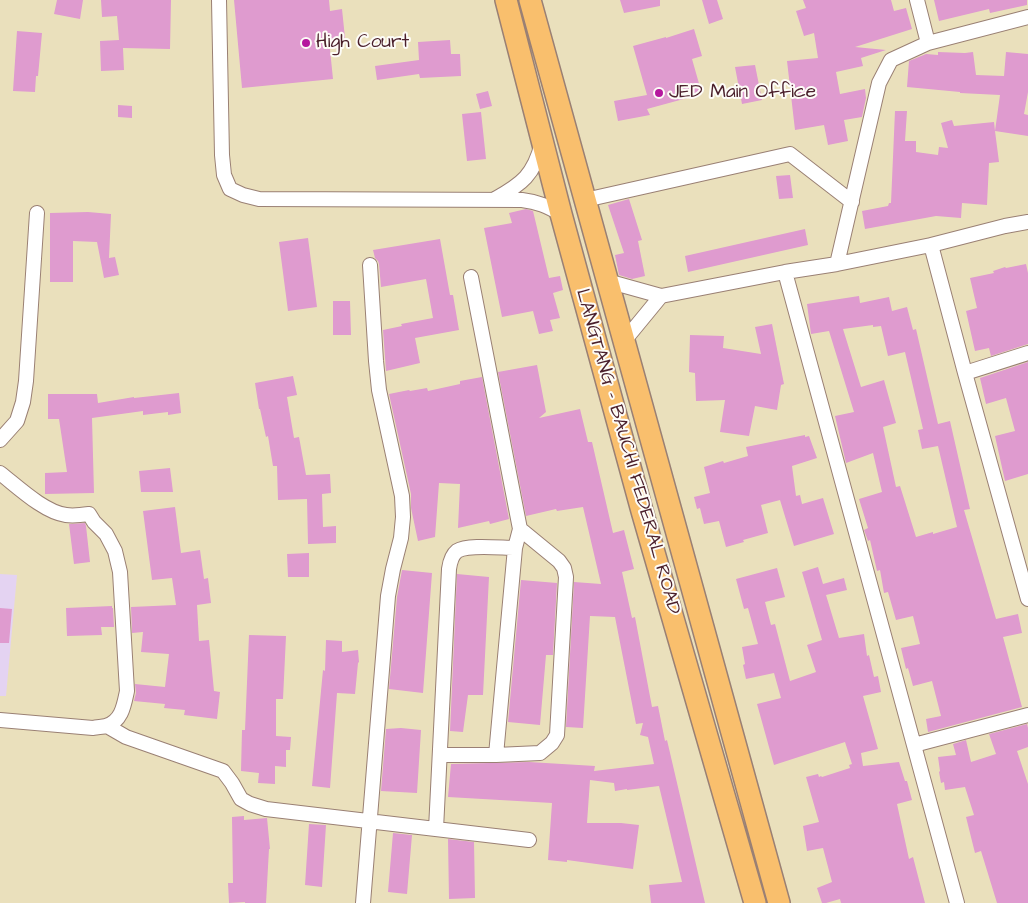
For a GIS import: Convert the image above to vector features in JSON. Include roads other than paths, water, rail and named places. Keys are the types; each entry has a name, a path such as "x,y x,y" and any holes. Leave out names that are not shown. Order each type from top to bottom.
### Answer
{"main road":[{"name":"LANGTANG - BAUCHI FEDERAL ROAD","path":"506,0 561,214 642,511 755,903"},
{"name":"LANGTANG - BAUCHI FEDERAL ROAD","path":"530,0 779,903"},
{"path":"532,102 557,96"},
{"path":"642,511 668,504"}],"street":[{"path":"218,0 222,155 224,175 230,189 259,199 522,200 536,202 561,214"},
{"path":"917,0 928,43"},
{"path":"837,264 879,83 891,60 928,43 1028,17"},
{"path":"494,199 513,189 524,180 534,166 542,141"},
{"path":"585,200 790,154 852,202"},
{"path":"0,440 17,422 23,402 37,214"},
{"path":"607,281 661,296 837,264 931,245 1028,222"},
{"path":"931,245 1028,599"},
{"path":"363,903 388,596 404,517 402,496 380,390 376,361 370,265"},
{"path":"785,272 957,903"},
{"path":"471,277 520,529 516,548 496,755"},
{"path":"624,341 661,296"},
{"path":"965,373 1028,353"},
{"path":"0,473 43,507 66,516 89,514 106,534 115,551 120,572 127,691 124,706 119,717 107,726 94,728 0,720"},
{"path":"440,754 496,755 540,753 552,744 557,736 566,576 564,568 559,561 520,529"},
{"path":"436,829 451,560 456,552 466,547 516,548"},
{"path":"914,746 1028,715"},
{"path":"107,726 126,737 223,771 241,799 250,804 266,808 529,840"}],"place":[{"name":"High Court","path":"306,43"},
{"name":"JED Main Office","path":"659,93"}]}
